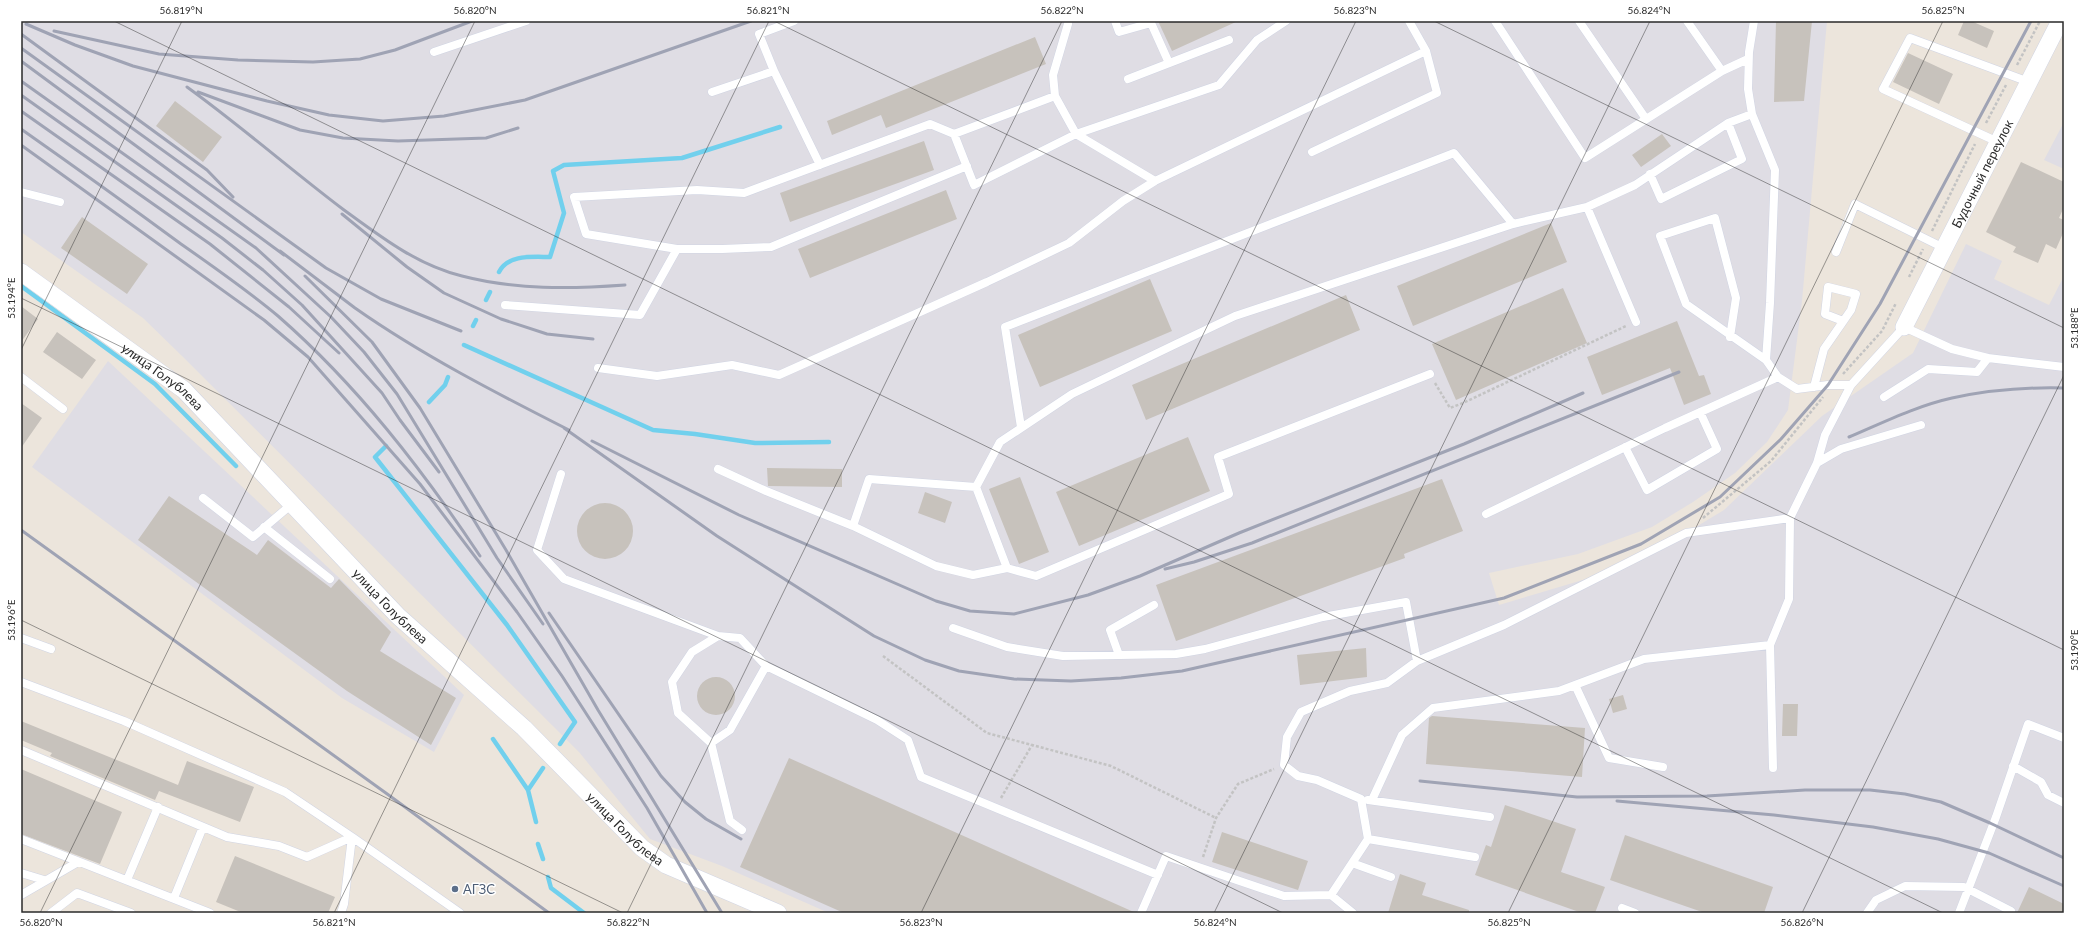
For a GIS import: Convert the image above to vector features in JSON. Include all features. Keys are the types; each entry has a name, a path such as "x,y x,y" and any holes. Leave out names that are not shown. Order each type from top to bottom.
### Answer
{"street":[{"name":"Будочный переулок","path":"1904,327 2060,21"},
{"name":"улица Голублева","path":"21,272 184,390 398,616 524,728 642,848 666,865 778,913"}],"lane":[{"path":"434,52 526,21"},
{"path":"794,21 759,34 774,71 820,165"},
{"path":"1115,21 1119,32 1151,23 1169,63"},
{"path":"954,134 974,185 1076,134 1219,85 1257,40 1286,21"},
{"path":"1312,152 1437,93 1426,51 1409,21"},
{"path":"1495,21 1585,158 1722,71 1748,59"},
{"path":"1579,21 1646,119"},
{"path":"1688,21 1722,71"},
{"path":"1754,21 1748,59 1748,89 1752,114 1775,170 1770,303 1766,360"},
{"path":"1069,22 1053,75 1055,96 1076,134 1155,181"},
{"path":"1998,142 1883,88 1910,38 2029,82"},
{"path":"1128,79 1229,40"},
{"path":"598,368 657,376 732,365 779,375 987,282 1069,242 1123,201 1155,181 1426,51"},
{"path":"712,92 774,71"},
{"path":"966,166 771,247 722,250 677,249 586,234 574,197 696,190 744,193 930,124 954,134 1055,96"},
{"path":"1007,568 976,487 1000,442 1072,394 1235,316 1513,224 1587,207 1635,185 1728,123 1752,114"},
{"path":"1650,174 1661,199 1742,159 1728,123"},
{"path":"1021,427 1006,327 1454,153 1513,224"},
{"path":"21,192 60,202"},
{"path":"1836,252 1855,204 1944,248"},
{"path":"1587,207 1636,322"},
{"path":"1730,336 1736,298 1715,218 1660,236 1686,304 1730,336 1766,360 1778,377 1797,389 1833,385 1851,385"},
{"path":"505,305 640,315 677,249"},
{"path":"1814,387 1824,348 1843,321 1850,310 1856,294 1828,287 1825,314 1843,321"},
{"path":"1773,768 1770,644 1789,599 1790,518 1817,463 1825,436 1851,385 1904,327 1952,349 1988,358 2064,367"},
{"path":"1884,397 1928,369 1977,372 1988,358"},
{"path":"718,469 766,491 853,526 936,566 973,575 1007,568 1036,576 1229,494 1218,457 1430,374"},
{"path":"1486,514 1625,447 1778,377"},
{"path":"21,378 63,409"},
{"path":"1625,447 1647,490 1717,449 1700,412"},
{"path":"1817,463 1841,450 1921,425"},
{"path":"561,474 537,550 564,579 718,636 740,638 766,666 877,720 908,740 921,777 1158,875"},
{"path":"853,526 869,479 976,487"},
{"path":"203,498 252,537 292,504"},
{"path":"1490,817 1361,799 1316,780 1298,776 1284,765 1287,736 1301,712 1350,691 1387,683 1417,661 1504,625 1686,533 1790,518"},
{"path":"264,527 330,579"},
{"path":"953,628 1007,648 1063,656 1176,654 1205,649 1323,617 1406,602 1417,661"},
{"path":"1118,655 1110,630 1154,605"},
{"path":"718,636 692,652 672,682 678,713 711,743 730,821 742,830"},
{"path":"21,638 51,649"},
{"path":"1372,800 1402,735 1433,708 1559,691 1644,659 1770,644"},
{"path":"711,743 730,730 766,666"},
{"path":"21,682 124,721 285,792 460,913"},
{"path":"1576,684 1609,758 1663,767"},
{"path":"1959,913 2014,766 2028,724 2064,738"},
{"path":"21,750 227,837 279,846 307,857 352,837"},
{"path":"2014,766 2041,782 2048,795 2064,803"},
{"path":"1331,895 1368,839 1361,799"},
{"path":"127,880 158,807"},
{"path":"174,898 203,827"},
{"path":"341,913 344,904 352,837"},
{"path":"21,839 210,913"},
{"path":"1368,839 1475,857"},
{"path":"1141,913 1166,856 1284,896 1331,895 1353,913"},
{"path":"21,895 44,880 78,862"},
{"path":"1352,863 1391,877"},
{"path":"21,873 44,880"},
{"path":"1867,913 1876,900 1906,886 1958,887 1968,890 2011,911"},
{"path":"51,913 77,893 130,913"},
{"path":"1622,908 1635,913"}],"path":[{"path":"1907,281 1981,133 2040,21"},
{"path":"1686,533 1771,461 1833,385 1882,330 1896,302"},
{"path":"1430,374 1450,408 1636,322"},
{"path":"883,656 987,733 1111,766 1216,818"},
{"path":"995,808 1032,745"},
{"path":"1200,867 1216,818 1238,784 1284,765"}],"shaded area":[{"path":"21,21 1827,21 1802,301 1788,410 1767,442 1735,473 1693,502 1652,527 1578,554 1489,573 1499,605 1633,565 1724,510 1822,416 1913,353 1966,244 2002,261 1994,279 2049,305 2064,276 2064,913 829,913 722,866 650,839 579,752 143,318 21,232"},
{"path":"2064,122 2064,169 2044,160"},
{"path":"108,361 464,695 434,752 342,698 32,467"}],"building":[{"path":"1158,21 1238,21 1172,51"},
{"path":"1776,21 1812,21 1804,101 1774,102"},
{"path":"1964,21 1971,21 1994,31 1987,48 1958,35"},
{"path":"1035,37 1046,64 886,128 881,115 832,135 827,121"},
{"path":"1908,53 1953,74 1939,104 1893,82"},
{"path":"175,101 222,137 203,162 156,126"},
{"path":"1662,134 1671,146 1641,167 1632,155"},
{"path":"924,141 934,170 790,222 780,193"},
{"path":"2021,162 2064,182 2064,207 2059,218 2064,220 2064,231 2056,249 2046,244 2038,263 2013,252 2016,247 1986,232"},
{"path":"946,190 957,219 810,278 798,249"},
{"path":"82,217 148,264 127,294 61,248"},
{"path":"1551,223 1567,262 1413,326 1397,286"},
{"path":"1150,279 1172,331 1040,387 1018,335"},
{"path":"1563,288 1587,343 1456,400 1432,344"},
{"path":"1346,295 1360,330 1146,420 1132,385"},
{"path":"21,306 38,319 21,342"},
{"path":"1677,321 1699,376 1704,375 1711,394 1684,405 1670,368 1602,395 1587,357"},
{"path":"57,332 96,360 82,379 43,352"},
{"path":"21,403 42,418 21,448"},
{"path":"1188,437 1210,491 1079,546 1056,492"},
{"path":"767,468 842,469 842,487 768,486"},
{"path":"1020,477 1049,552 1019,564 989,489"},
{"path":"1442,479 1463,531 1404,554 1405,558 1176,641 1156,585"},
{"path":"925,492 952,502 945,523 918,513"},
{"path":"169,496 257,555 268,540 331,588 339,579 391,632 380,651 456,698 431,745 347,691 138,540"},
{"path":"600,503 610,503 625,511 631,520 633,531 631,542 625,551 610,559 600,559 589,554 582,547 577,536 577,526 582,515 589,508"},
{"path":"1366,648 1367,677 1300,685 1297,655"},
{"path":"716,677 729,683 735,696 729,709 716,715 703,709 697,696 703,683"},
{"path":"1623,695 1627,709 1613,713 1609,699"},
{"path":"1783,704 1798,704 1797,736 1782,736"},
{"path":"1432,716 1585,728 1582,777 1426,764 1429,718"},
{"path":"21,721 178,785 187,761 254,787 240,822 159,791 155,800 50,756 52,753 21,740"},
{"path":"789,758 1136,913 844,913 740,867"},
{"path":"21,769 122,812 100,864 21,834"},
{"path":"1505,805 1576,829 1561,872 1605,887 1595,913 1582,913 1475,875 1486,845 1491,847"},
{"path":"1222,832 1308,861 1298,890 1212,862"},
{"path":"1625,835 1773,887 1764,913 1705,913 1610,880"},
{"path":"235,856 335,897 328,913 243,913 216,902"},
{"path":"1400,874 1426,883 1422,895 1469,910 1469,913 1388,913"},
{"path":"2029,887 2064,904 2064,913 2017,913"}],"waterway":[{"path":"499,272 503,266 515,259 550,257 564,213 553,171 564,165 682,158 780,127"},
{"path":"21,286 155,384 236,466"},
{"path":"486,300 490,292"},
{"path":"473,326 476,320"},
{"path":"464,345 653,430 695,434 755,443 829,442"},
{"path":"429,402 445,385 448,377"},
{"path":"386,446 375,457 507,625 575,722 560,744"},
{"path":"493,739 528,790 536,822"},
{"path":"528,790 543,768"},
{"path":"538,844 543,859"},
{"path":"548,877 551,888 584,913"}],"railway":[{"path":"54,31 159,54 238,60 313,62 360,59 395,50 472,21"},
{"path":"26,24 75,45 133,66 267,101 329,115 383,121 444,116 525,100 751,21"},
{"path":"564,428 717,536 874,636 925,660 959,671 1014,679 1071,681 1121,678 1182,671 1504,598 1641,544 1720,497 1781,439 1828,385 1880,304 2031,21"},
{"path":"21,34 207,170 233,197"},
{"path":"21,48 326,268 381,299 461,331"},
{"path":"21,61 284,255"},
{"path":"21,81 256,248 331,317 364,352 397,394 497,558 543,624"},
{"path":"187,87 344,210 400,249 430,265 462,276 503,284 563,288 625,285"},
{"path":"198,92 300,130 343,138 398,141 486,138 518,128"},
{"path":"21,95 222,238 263,270 302,305 382,393 400,420 439,472"},
{"path":"21,111 210,244 289,307 339,353"},
{"path":"21,129 218,270 278,316 335,370 387,429 435,492 480,556"},
{"path":"21,145 264,320 308,357 420,484 517,612 562,676 647,808 707,913"},
{"path":"342,214 407,267 444,293 501,319 547,334 593,339"},
{"path":"280,251 355,308 406,342 487,388 569,430"},
{"path":"305,276 372,342 420,408 506,550 598,710 722,913"},
{"path":"1165,569 1194,562 1252,543 1679,372"},
{"path":"1849,437 1912,410 1952,398 2008,390 2064,388"},
{"path":"592,441 739,515 936,601 970,611 1014,614 1088,595 1140,576 1239,533 1464,444 1583,393"},
{"path":"21,530 390,796 549,913"},
{"path":"549,613 661,776 685,802 706,819 741,839"},
{"path":"1420,781 1577,797 1707,796 1805,790 1870,790 1905,794 1941,802 2064,858"},
{"path":"1617,801 1774,815 1873,827 1938,839 1989,853 2064,886"}],"place":[{"name":"АГЗС","path":"455,889"}]}
